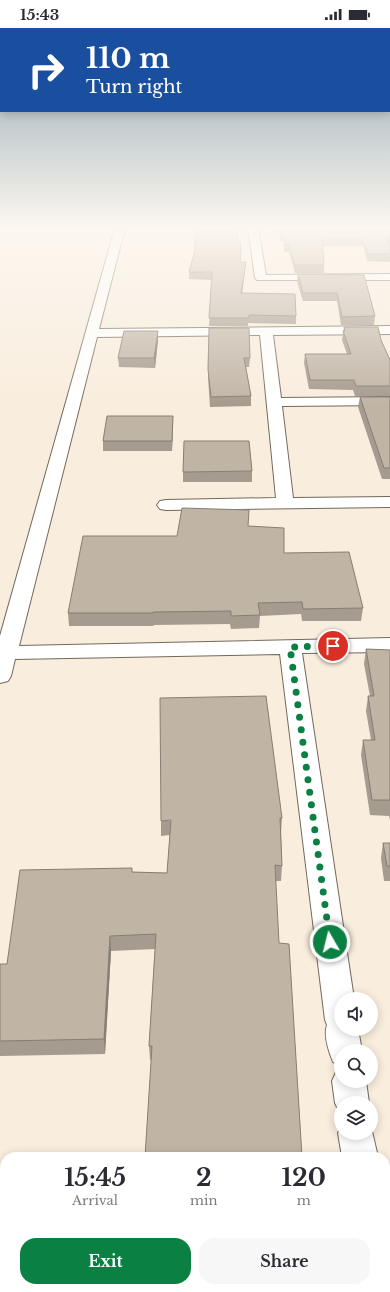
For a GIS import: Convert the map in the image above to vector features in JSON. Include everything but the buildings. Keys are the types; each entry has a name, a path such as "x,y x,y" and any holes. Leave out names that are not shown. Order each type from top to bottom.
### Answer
{"street":[{"path":"0,676 104,287"},
{"path":"92,333 390,330"},
{"path":"266,331 285,504"},
{"path":"274,402 390,401"},
{"path":"166,506 390,502"},
{"path":"6,653 390,645"},
{"path":"290,647 337,992"},
{"path":"357,1140 359,1152"}],"route":[{"path":"330,942 290,647 333,646"}]}
